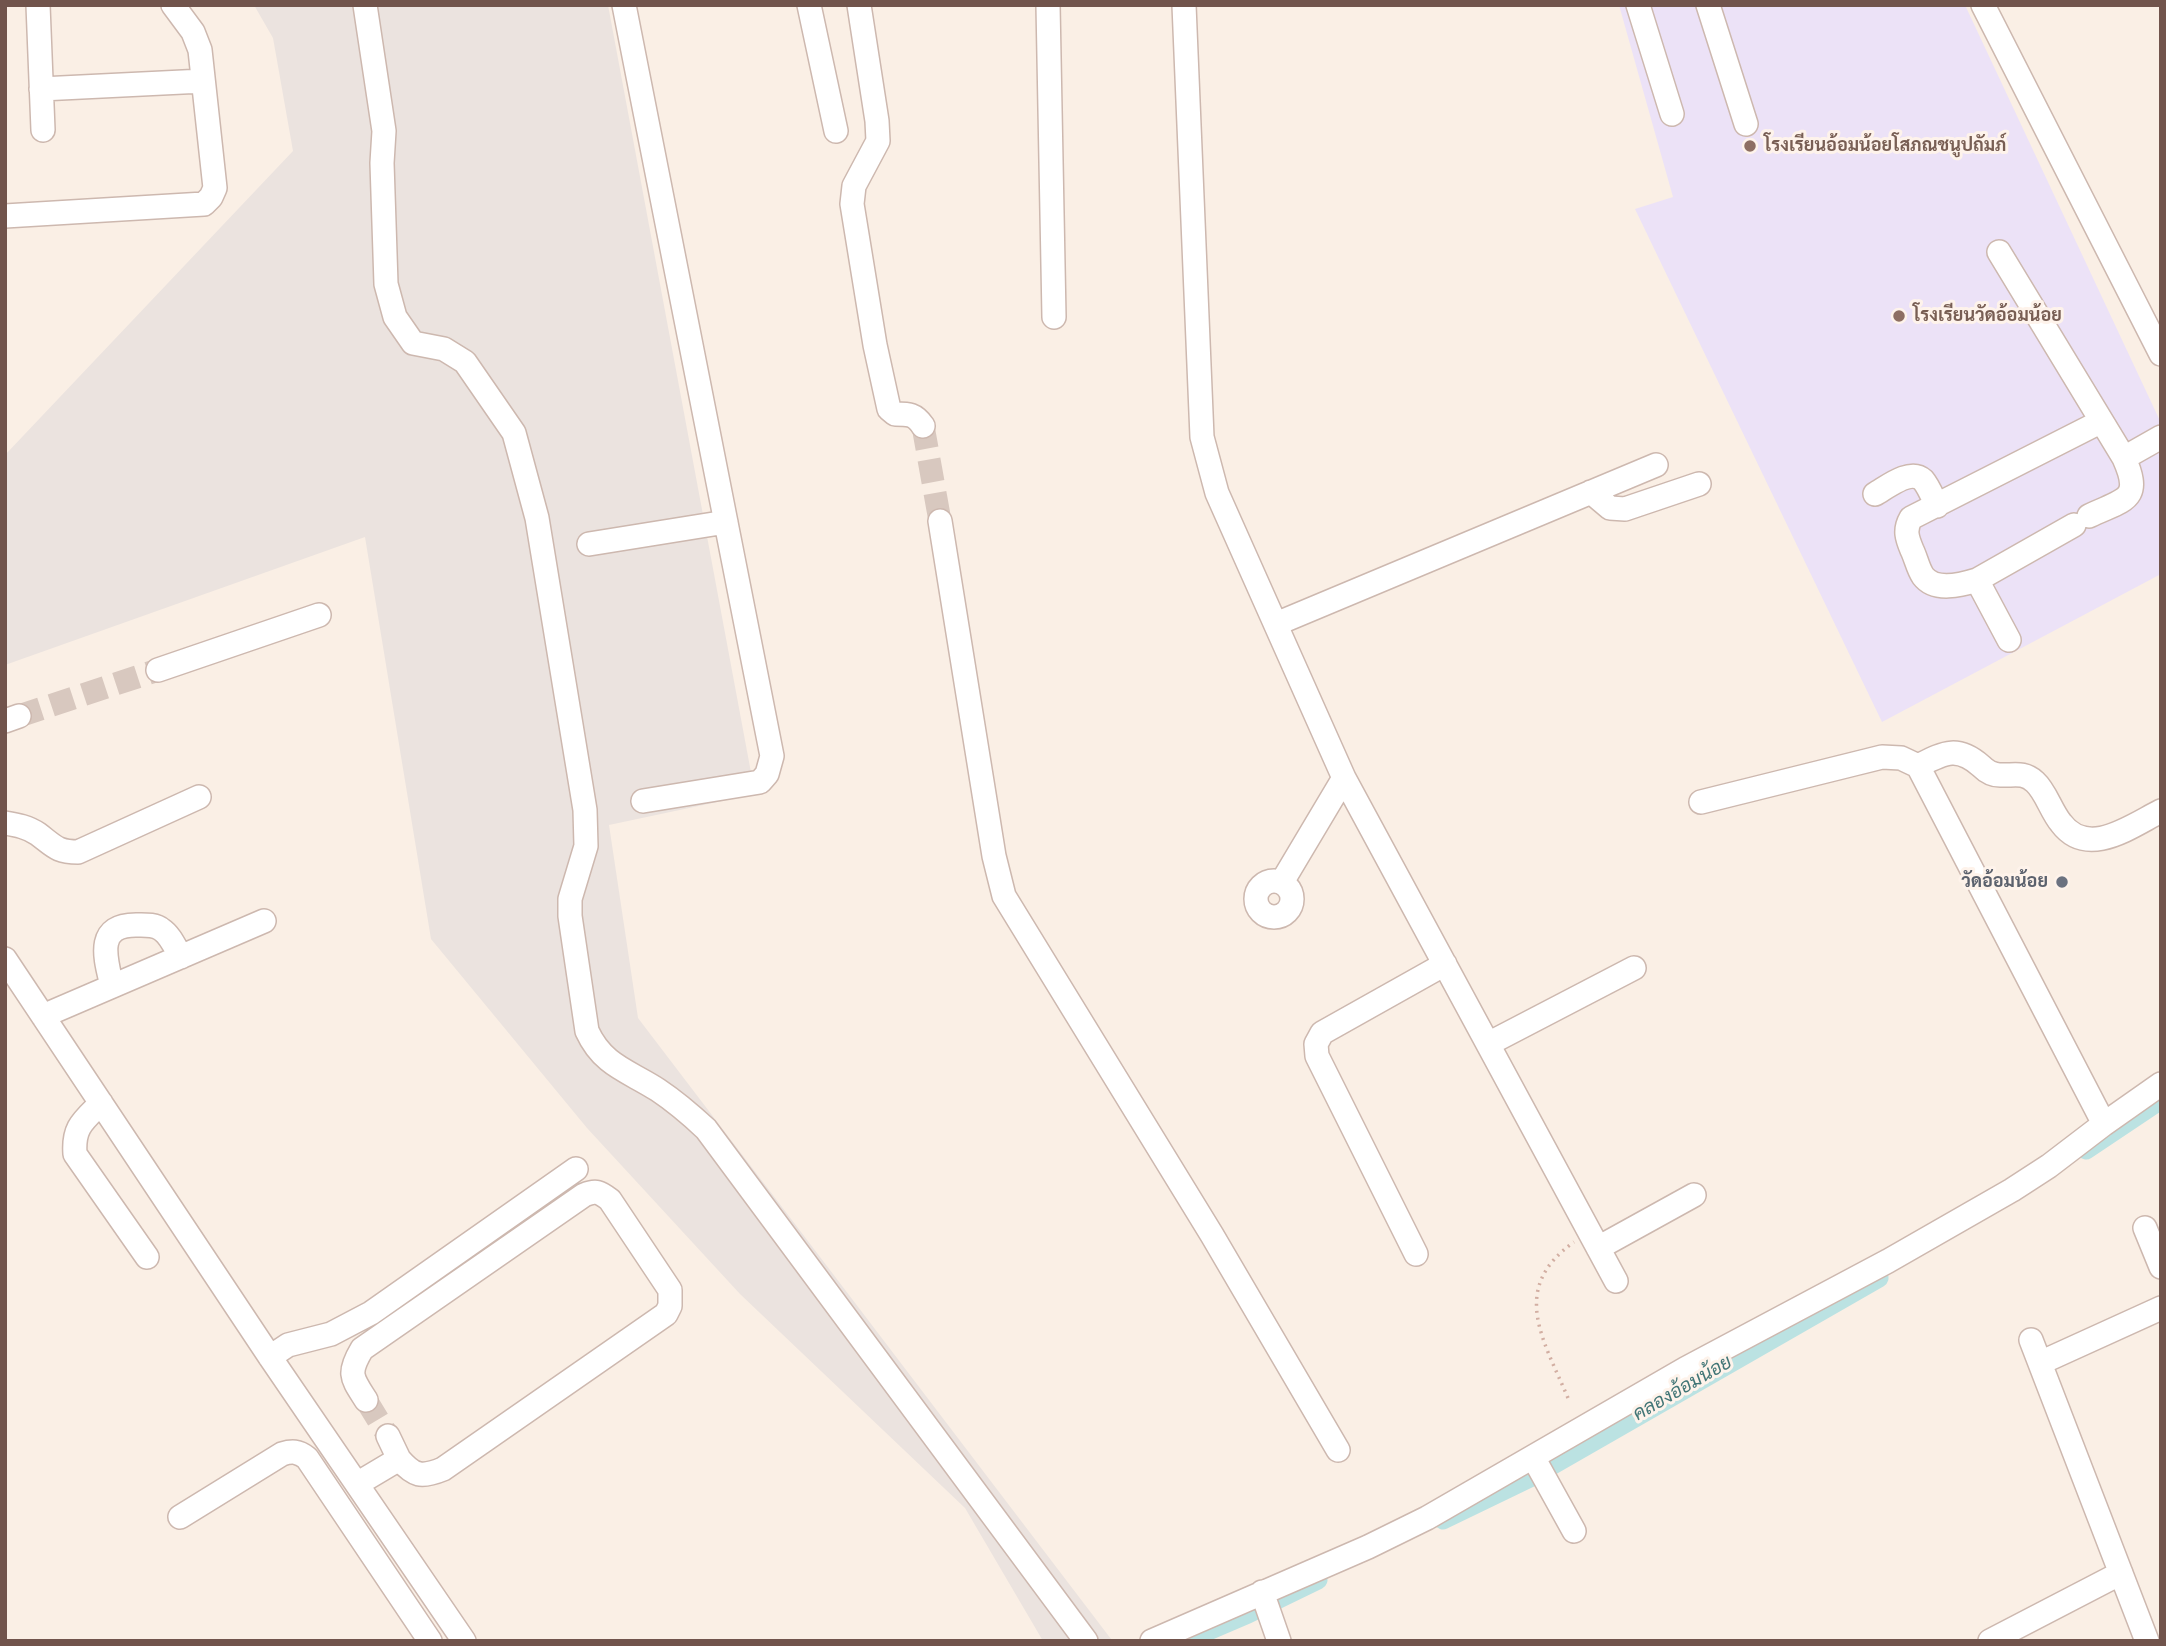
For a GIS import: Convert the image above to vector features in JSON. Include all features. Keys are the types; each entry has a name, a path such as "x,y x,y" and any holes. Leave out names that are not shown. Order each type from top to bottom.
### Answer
{"street":[{"path":"38,5 43,130"},
{"path":"5,216 204,204 211,197 215,188 200,50 193,32 173,5"},
{"path":"365,5 384,131 386,284 395,317 413,343 444,349 465,362 514,433 537,518 585,810 586,846 570,899 570,916 587,1031 594,1047 607,1060 677,1103 706,1129 1086,1641"},
{"path":"624,5 772,756 767,774 760,782 643,801"},
{"path":"809,5 836,131"},
{"path":"859,5 878,141 854,186 852,204 889,409 895,414 917,417 923,426"},
{"path":"1048,5 1054,317"},
{"path":"1184,5 1202,437 1217,493 1344,778 1616,1281"},
{"path":"1638,5 1672,114"},
{"path":"1708,5 1746,124"},
{"path":"1983,5 2161,354"},
{"path":"41,89 203,80"},
{"path":"1999,252 2124,458 2133,477 2133,489 2129,496 1977,580 1961,586 1947,586 1934,584 1924,577 1907,537 1906,527 1910,518 2100,422"},
{"path":"2124,458 2161,437"},
{"path":"1276,624 1656,465"},
{"path":"1875,495 1904,478 1916,476 1922,480 1937,506"},
{"path":"1591,492 1610,508 1625,509 1699,484"},
{"path":"940,521 994,856 1004,896 1212,1236 1338,1450"},
{"path":"589,544 726,522"},
{"path":"1977,580 2009,640"},
{"path":"158,670 319,615"},
{"path":"1919,766 1944,753 1958,753 1999,776 2013,772 2025,776 2035,782 2062,824 2074,835 2095,841 2112,836 2161,811"},
{"path":"1701,802 1882,757 1901,758 1919,766 2104,1124"},
{"path":"1282,882 1344,778"},
{"path":"5,823 37,833 50,846 65,852 78,852 199,797"},
{"path":"43,1016 264,921"},
{"path":"113,986 104,954 107,938 115,929 128,925 149,925 163,930 181,957"},
{"path":"5,959 270,1357 464,1641"},
{"path":"1416,1254 1317,1055 1315,1044 1322,1033 1445,964"},
{"path":"1488,1044 1634,968"},
{"path":"1152,1641 1265,1601 1427,1518 1540,1466 1685,1368 1888,1261 2012,1190 2161,1084"},
{"path":"101,1103 78,1127 74,1141 75,1154 147,1257"},
{"path":"270,1357 288,1345 331,1334 371,1313 576,1169"},
{"path":"366,1400 352,1378 352,1368 362,1349 593,1191 600,1192 610,1200 670,1290 670,1306 666,1314 443,1469 420,1475 410,1473 399,1459 388,1436"},
{"path":"1594,1240 1694,1195"},
{"path":"2145,1228 2161,1267"},
{"path":"2040,1363 2161,1308"},
{"path":"2031,1340 2147,1641"},
{"path":"180,1517 282,1454 292,1451 301,1453 307,1458 430,1641"},
{"path":"357,1484 399,1459"},
{"path":"1540,1466 1574,1531"},
{"path":"361,1540 385,1525"},
{"path":"1990,1641 2121,1573"},
{"path":"1265,1601 1279,1641"}],"path":[{"path":"1568,1398 1537,1321 1537,1287 1546,1266 1563,1250 1594,1240"}],"shaded area":[{"path":"254,5 608,5 755,794 609,825 638,1018 1111,1639 1043,1641 965,1508 740,1294 587,1128 431,939 365,537 5,665 5,455 293,151 273,38"},
{"name":"โรงเรียนวัดอ้อมน้อย","path":"1619,5 1965,5 2161,423 2161,574 1882,722 1635,209 1673,197"}],"waterway":[{"name":"คลองอ้อมน้อย","path":"2086,1150 2161,1100"},
{"name":"คลองอ้อมน้อย","path":"1443,1520 1532,1477 1879,1278"},
{"name":"คลองอ้อมน้อย","path":"1185,1641 1318,1580"}],"tunnel":[{"path":"923,426 940,521"},
{"path":"19,716 158,670"},
{"path":"366,1400 388,1436"}],"place":[{"name":"โรงเรียนอ้อมน้อยโสภณชนูปถัมภ์","path":"1750,146"},
{"name":"โรงเรียนวัดอ้อมน้อย","path":"1899,316"},
{"name":"วัดอ้อมน้อย","path":"2062,882"}]}
